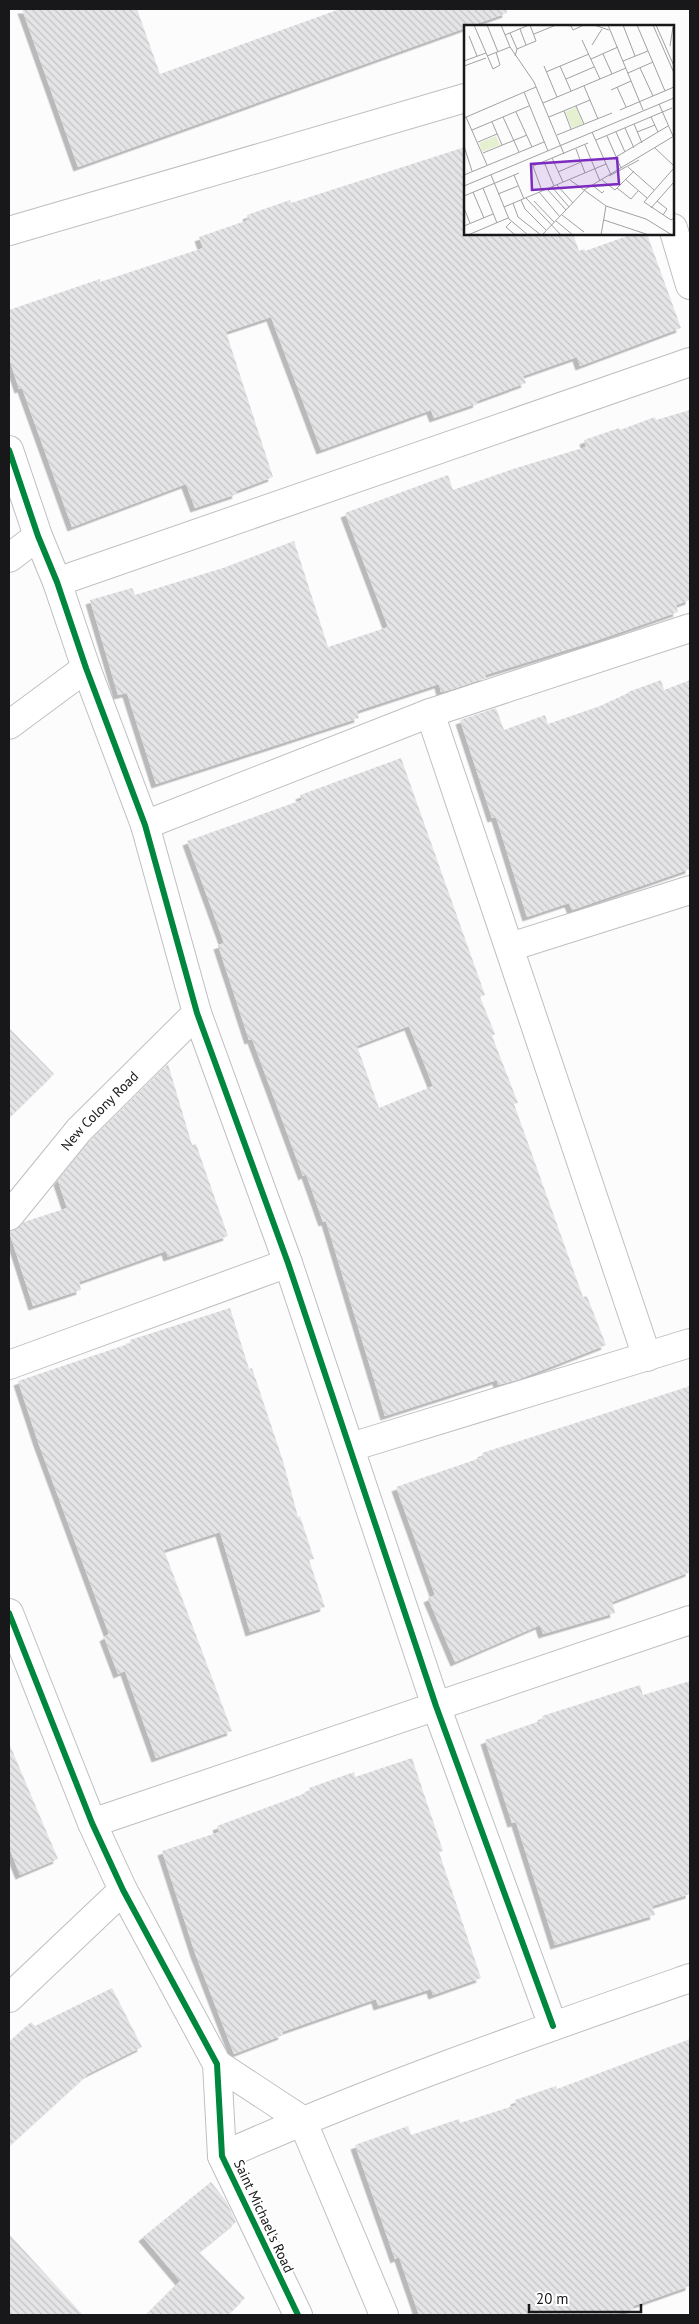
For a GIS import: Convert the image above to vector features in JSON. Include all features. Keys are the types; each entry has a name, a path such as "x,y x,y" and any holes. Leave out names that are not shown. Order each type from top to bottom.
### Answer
{"street":[{"path":"9,231 464,98"},
{"path":"674,231 690,285"},
{"path":"57,582 690,362"},
{"path":"9,450 38,536 57,582 86,668 145,825 197,1013 288,1263 436,1706 553,2026"},
{"path":"9,558 38,536"},
{"path":"145,825 430,713 690,628"},
{"path":"9,725 86,668"},
{"path":"430,713 647,1357"},
{"path":"510,947 690,890"},
{"name":"New Colony Road","path":"9,1216 79,1130 197,1013"},
{"path":"9,1365 288,1263"},
{"path":"351,1447 690,1343"},
{"path":"9,1613 92,1823 123,1890 217,2064 302,2120 384,2315"},
{"path":"92,1823 690,1620"},
{"path":"9,1998 123,1890"},
{"path":"222,2156 302,2120 553,2026 690,1978"},
{"name":"Saint Michael's Road","path":"217,2064 222,2156 298,2315"}],"building":[{"path":"22,9 137,9 160,74 340,9 506,9 507,13 474,25 464,25 464,28 78,167"},
{"path":"464,147 464,235 573,235 579,251 584,249 585,251 630,235 647,235 681,328 580,366 577,357 523,376 526,383 477,401 478,403 434,418 431,410 321,450 271,317 226,332 273,477 236,491 237,494 195,508 186,484 72,527 22,388 19,389 9,358 9,310 100,279 100,282 203,248 199,237 248,220 247,215 290,200 291,203"},
{"path":"690,410 690,600 676,605 678,612 595,641 485,675 486,678 450,690 441,692 439,684 357,711 359,718 156,784 127,693 118,695 90,600 132,588 135,595 223,568 294,541 328,647 388,627 345,513 448,475 453,490 516,468 586,447 584,440 619,428 620,430 655,417 656,420"},
{"path":"661,680 664,690 690,680 690,869 572,910 569,903 527,917 496,817 492,818 460,720 496,708 504,730 545,715 548,724 600,706 628,692"},
{"path":"401,758 485,995 480,997 495,1034 492,1036 518,1103 514,1104 583,1297 587,1296 606,1345 517,1380 498,1385 497,1380 385,1416 326,1221 323,1222 306,1174 303,1176 252,1039 249,1040 218,945 224,943 187,841 302,800 300,795","holes":["409,1026 433,1086 379,1108 357,1046"]},
{"path":"9,1028 54,1074 9,1118"},
{"path":"168,1064 192,1145 196,1144 228,1236 168,1257 166,1251 79,1282 81,1290 33,1306 9,1231 15,1230 24,1222 67,1208 58,1181 92,1139"},
{"path":"230,1308 249,1369 252,1368 283,1461 298,1517 300,1516 314,1559 309,1560 325,1607 250,1632 220,1532 164,1550 232,1731 156,1758 125,1671 118,1674 104,1637 109,1634 38,1442 18,1381 131,1343 130,1340"},
{"path":"690,1386 690,1572 612,1602 615,1613 543,1634 540,1625 455,1662 428,1598 435,1595 396,1487 483,1457 482,1453"},
{"path":"690,1681 690,1894 652,1906 655,1915 555,1945 516,1822 512,1823 485,1740 543,1720 542,1716 640,1685 643,1695"},
{"path":"9,1743 58,1859 20,1875 9,1847"},
{"path":"412,1758 443,1851 439,1852 481,1978 433,1995 431,1989 378,2006 376,1999 282,2032 283,2035 234,2054 195,1953 162,1851 219,1832 217,1826 311,1791 309,1788 354,1772 355,1777"},
{"path":"112,1988 142,2047 88,2074 9,2146 9,2042 31,2022 35,2026"},
{"path":"690,2039 690,2286 633,2306 634,2308 615,2315 419,2315 399,2257 395,2259 355,2145 408,2126 411,2135 459,2119 460,2123 516,2105 515,2100 556,2086 557,2089"},
{"path":"211,2182 226,2201 236,2222 199,2252 245,2298 228,2315 146,2315 180,2281 143,2237"},
{"path":"9,2234 83,2315 9,2315"}],"cycle path":[{"path":"9,450 38,536 57,582 86,668 145,825 197,1013 288,1263 436,1706 553,2026"},
{"path":"9,1613 92,1823 123,1890 217,2064 222,2156 298,2315"}]}
